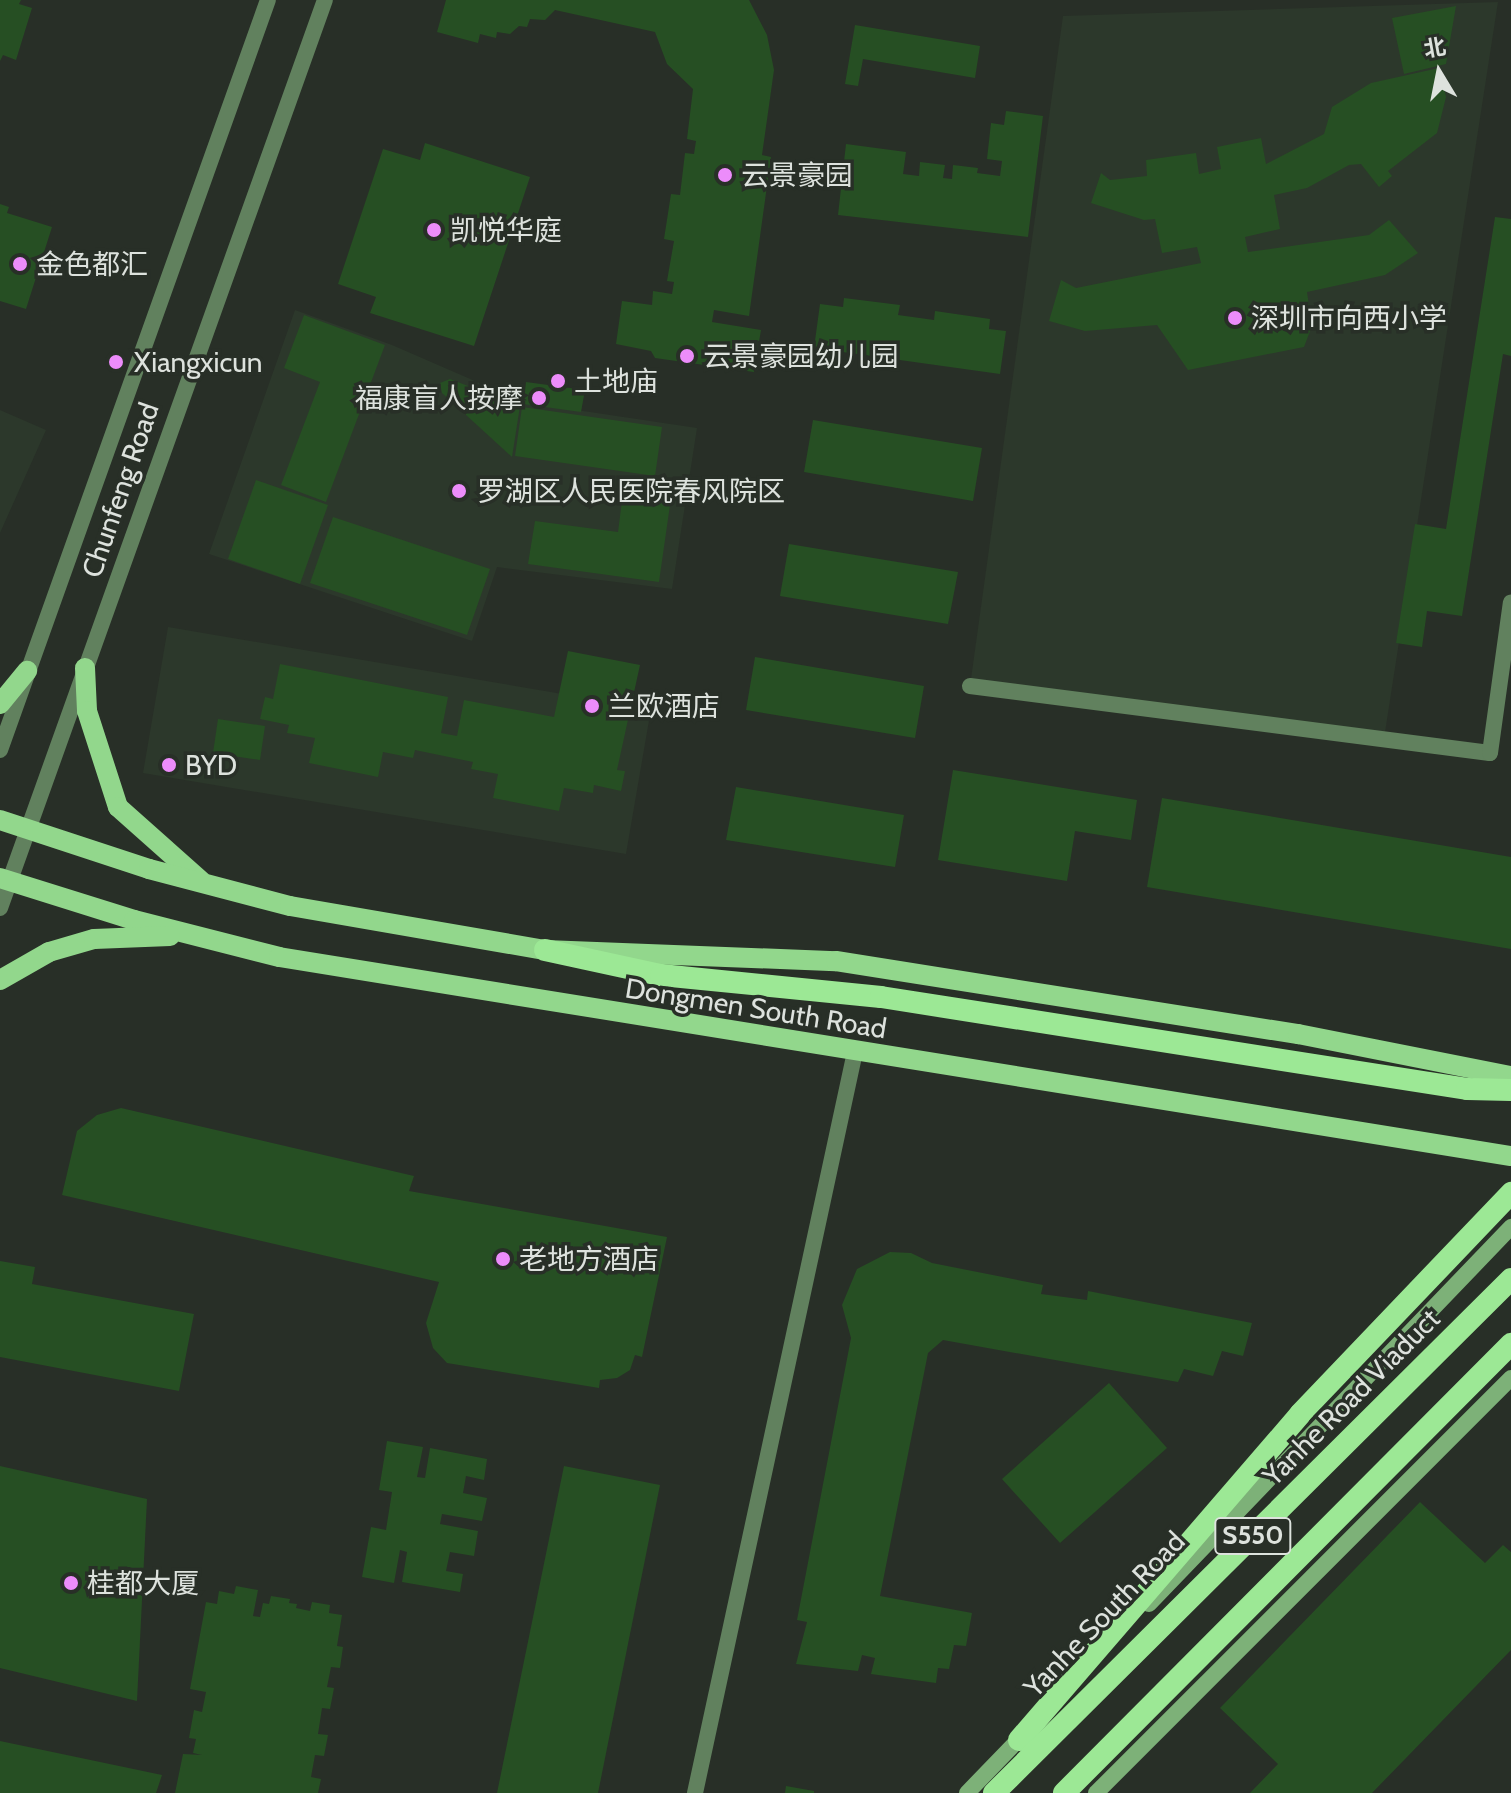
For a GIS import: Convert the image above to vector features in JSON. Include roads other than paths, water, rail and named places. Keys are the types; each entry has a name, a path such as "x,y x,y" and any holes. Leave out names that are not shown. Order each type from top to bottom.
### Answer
{"highway":[{"path":"545,950 661,975 881,997 1467,1089 1511,1090"},
{"path":"1019,1740 1300,1414 1511,1193"},
{"name":"Yanhe Road Viaduct","path":"994,1793 1511,1279"},
{"name":"S550","path":"1064,1793 1511,1344"}],"main road":[{"path":"85,668 87,711 118,807 204,884"},
{"path":"0,704 27,671"},
{"name":"Dongmen South Road","path":"0,820 204,884 290,906 545,950 836,961 1298,1034 1511,1076"},
{"name":"Dongmen South Road","path":"5,879 279,957 1511,1156"},
{"path":"0,980 49,952 94,939 193,935"},
{"name":"Yanhe South Road","path":"967,1793 1511,1227"},
{"path":"1096,1793 1511,1378"}],"street":[{"name":"Chunfeng Road","path":"0,750 268,0"},
{"name":"Chunfeng Road","path":"0,908 5,879 27,830 325,0"},
{"path":"970,686 1490,753 1511,602"},
{"path":"695,1793 855,1052"}],"place":[{"name":"云景豪园","path":"725,175"},
{"name":"凯悦华庭","path":"434,230"},
{"name":"金色都汇","path":"20,264"},
{"name":"深圳市向西小学","path":"1235,318"},
{"name":"云景豪园幼儿园","path":"687,356"},
{"name":"Xiangxicun","path":"116,362"},
{"name":"土地庙","path":"558,381"},
{"name":"福康盲人按摩","path":"539,398"},
{"name":"罗湖区人民医院春风院区","path":"459,491"},
{"name":"兰欧酒店","path":"592,706"},
{"name":"BYD","path":"169,765"},
{"name":"老地方酒店","path":"503,1259"},
{"name":"桂都大厦","path":"71,1583"}]}
